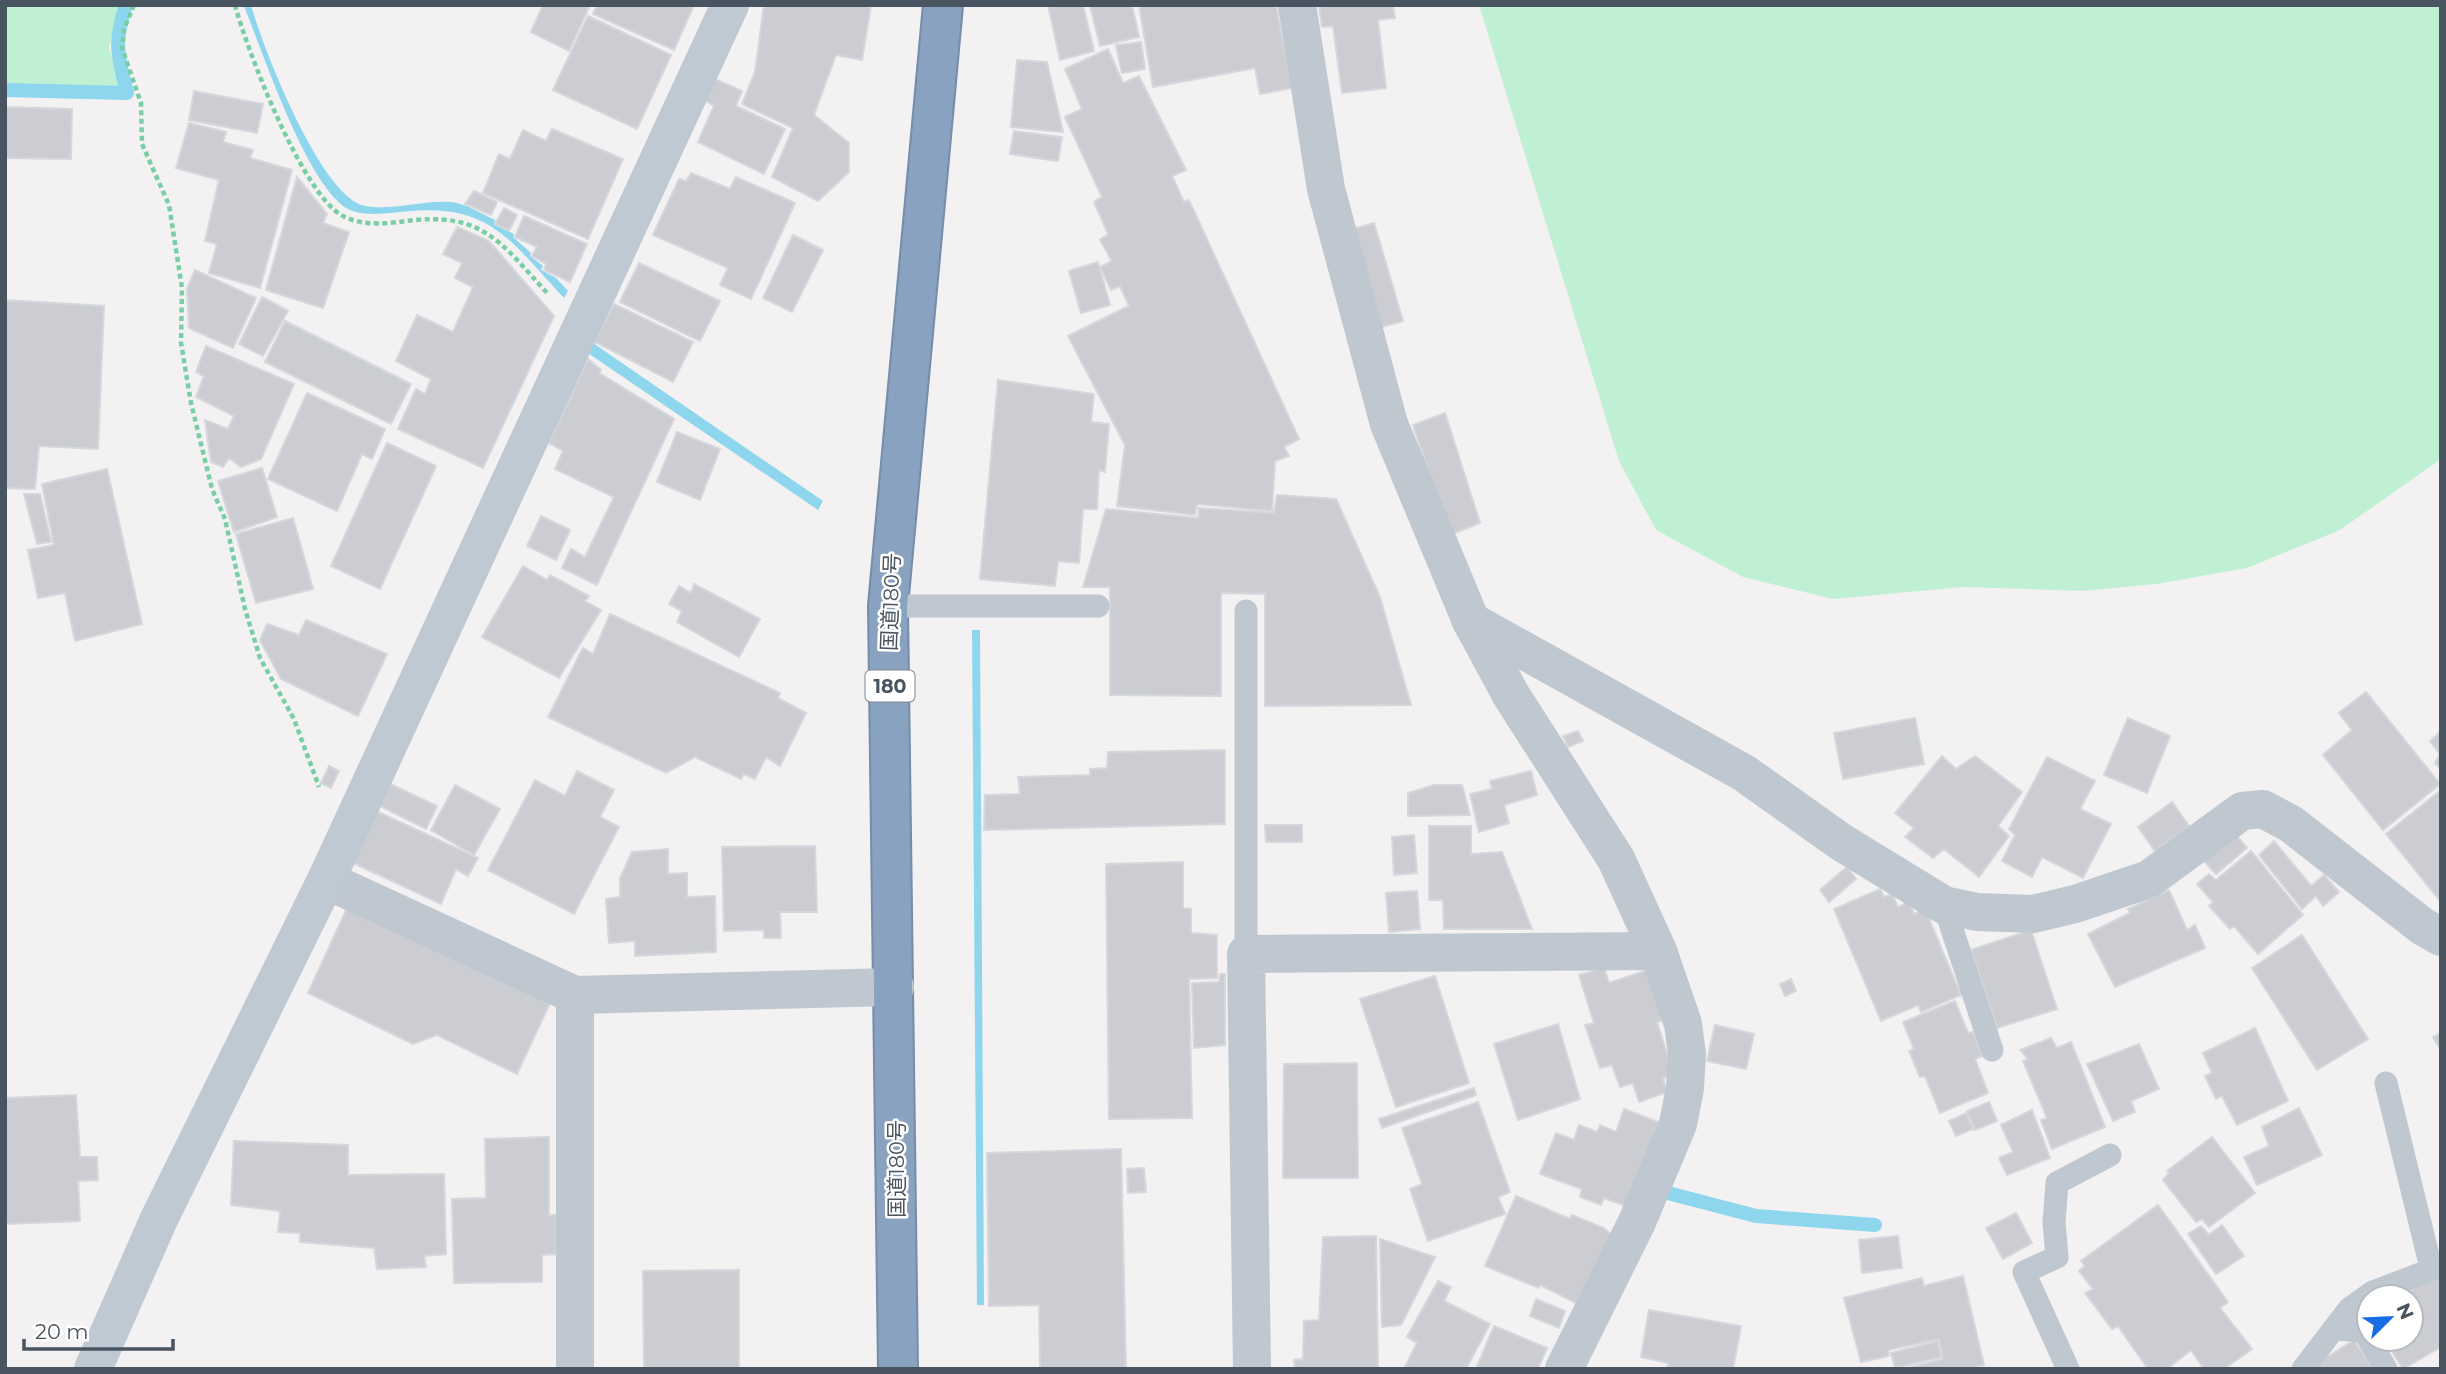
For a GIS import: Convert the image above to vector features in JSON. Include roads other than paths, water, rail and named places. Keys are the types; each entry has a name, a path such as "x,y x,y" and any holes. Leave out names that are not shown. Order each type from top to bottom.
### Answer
{"highway":[{"name":"国道180号","path":"898,1369 888,606 943,5"}],"street":[{"path":"93,1369 159,1219 326,880 730,5"},
{"path":"1297,5 1326,189 1389,424 1471,621 1511,695 1616,859 1658,951 1683,1024 1687,1054 1685,1088 1678,1124 1637,1222 1564,1369"},
{"path":"1471,621 1744,773 1841,842 1944,905 1977,912 2033,914 2076,904 2149,879 2242,811 2263,809 2291,824 2421,926 2441,937"},
{"path":"326,880 575,995 895,986"},
{"path":"1252,1369 1246,954 1658,951"},
{"path":"575,995 575,1369"}],"lane":[{"path":"888,606 1098,606"},
{"path":"1246,611 1246,954"},
{"path":"1944,905 1992,1050"},
{"path":"2303,1369 2348,1309 2373,1292 2436,1267 2386,1083"},
{"path":"2068,1369 2024,1272 2057,1257 2054,1223 2057,1183 2110,1155"},
{"path":"2334,1329 2364,1331 2386,1369"}],"water":[{"path":"251,5 296,118 330,177 348,197 365,206 375,207 451,202 473,209 514,234 513,237 531,253 530,256 543,266 541,270 556,278 568,291 564,298 515,245 482,221 462,214 439,211 379,214 355,212 332,196 317,174 287,116 244,6"},
{"path":"590,341 823,501 818,510 585,351"},
{"path":"972,630 980,630 984,1305 977,1305"}],"waterway":[{"path":"5,90 127,93 118,49 119,29 126,5"},
{"path":"1664,1192 1756,1216 1875,1225"}]}
